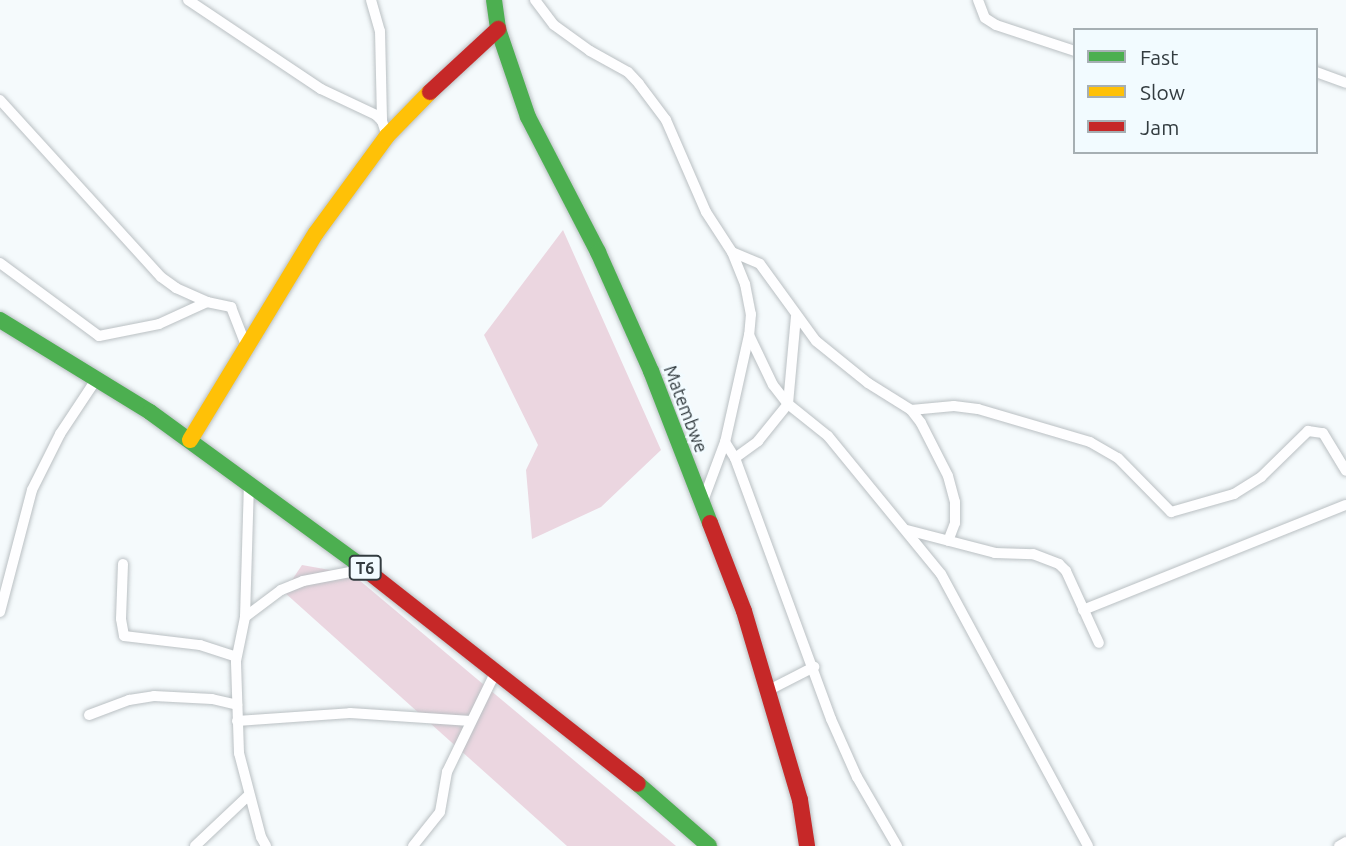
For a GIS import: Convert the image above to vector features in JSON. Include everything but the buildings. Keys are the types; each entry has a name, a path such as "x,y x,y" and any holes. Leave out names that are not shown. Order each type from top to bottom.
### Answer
{"main road":[{"name":"Matembwe","path":"494,0 498,29 528,117 603,264 651,371 744,611 800,800 807,846"},
{"path":"190,440 316,233 385,128 498,29"},
{"name":"T6","path":"0,320 97,378 190,440 366,569 634,780 709,846"}],"street":[{"path":"188,0 321,89 385,128"},
{"path":"371,0 380,31 385,128"},
{"path":"535,0 554,25 590,51 628,72 666,120 706,212 732,253 745,284 751,314 750,335 725,442 702,504"},
{"path":"978,0 985,18 996,25 1073,50"},
{"path":"1318,73 1346,83"},
{"path":"0,100 161,277 176,288 207,302 230,307 247,348"},
{"path":"732,253 760,264 816,341 842,364 911,410 932,442 955,502 955,523 948,541"},
{"path":"0,263 99,336 159,324 207,302"},
{"path":"735,457 758,441 777,421 788,404 796,316"},
{"path":"750,335 773,385 788,404 828,436 942,574 1088,846"},
{"path":"0,612 32,490 60,434 97,378"},
{"path":"911,410 954,406 978,409 1090,442 1118,458 1171,512 1234,494 1261,477 1308,431 1323,433 1346,471"},
{"path":"725,442 735,457 831,719 857,777 897,846"},
{"path":"250,485 245,617 236,657 237,722 239,753 249,795 266,846"},
{"path":"1083,610 1346,505"},
{"path":"907,530 996,552 1049,558 1066,571 1098,643"},
{"path":"123,564 121,619 124,636 200,645 236,657"},
{"path":"245,617 281,590 303,580 366,569"},
{"path":"769,690 814,667"},
{"path":"413,846 438,817 447,772 496,671"},
{"path":"89,715 129,700 153,696 177,695 237,705"},
{"path":"237,722 350,713 471,721"},
{"path":"195,846 249,795"},
{"path":"1339,846 1346,842"}],"shaded area":[{"path":"563,230 661,450 601,507 532,539 526,470 538,445 484,335"},
{"path":"302,565 352,574 676,846 567,846 284,592"}],"traffic: fast":[{"path":"494,0 498,29 528,117 598,252 651,371 710,523"},
{"path":"0,320 150,412 361,566"},
{"path":"638,784 709,846"}],"traffic: slow":[{"path":"190,440 316,233 387,136 430,92"}],"traffic: jam":[{"path":"430,92 498,29"},
{"path":"710,523 744,611 800,800 807,846"},
{"path":"361,566 638,784"}]}
